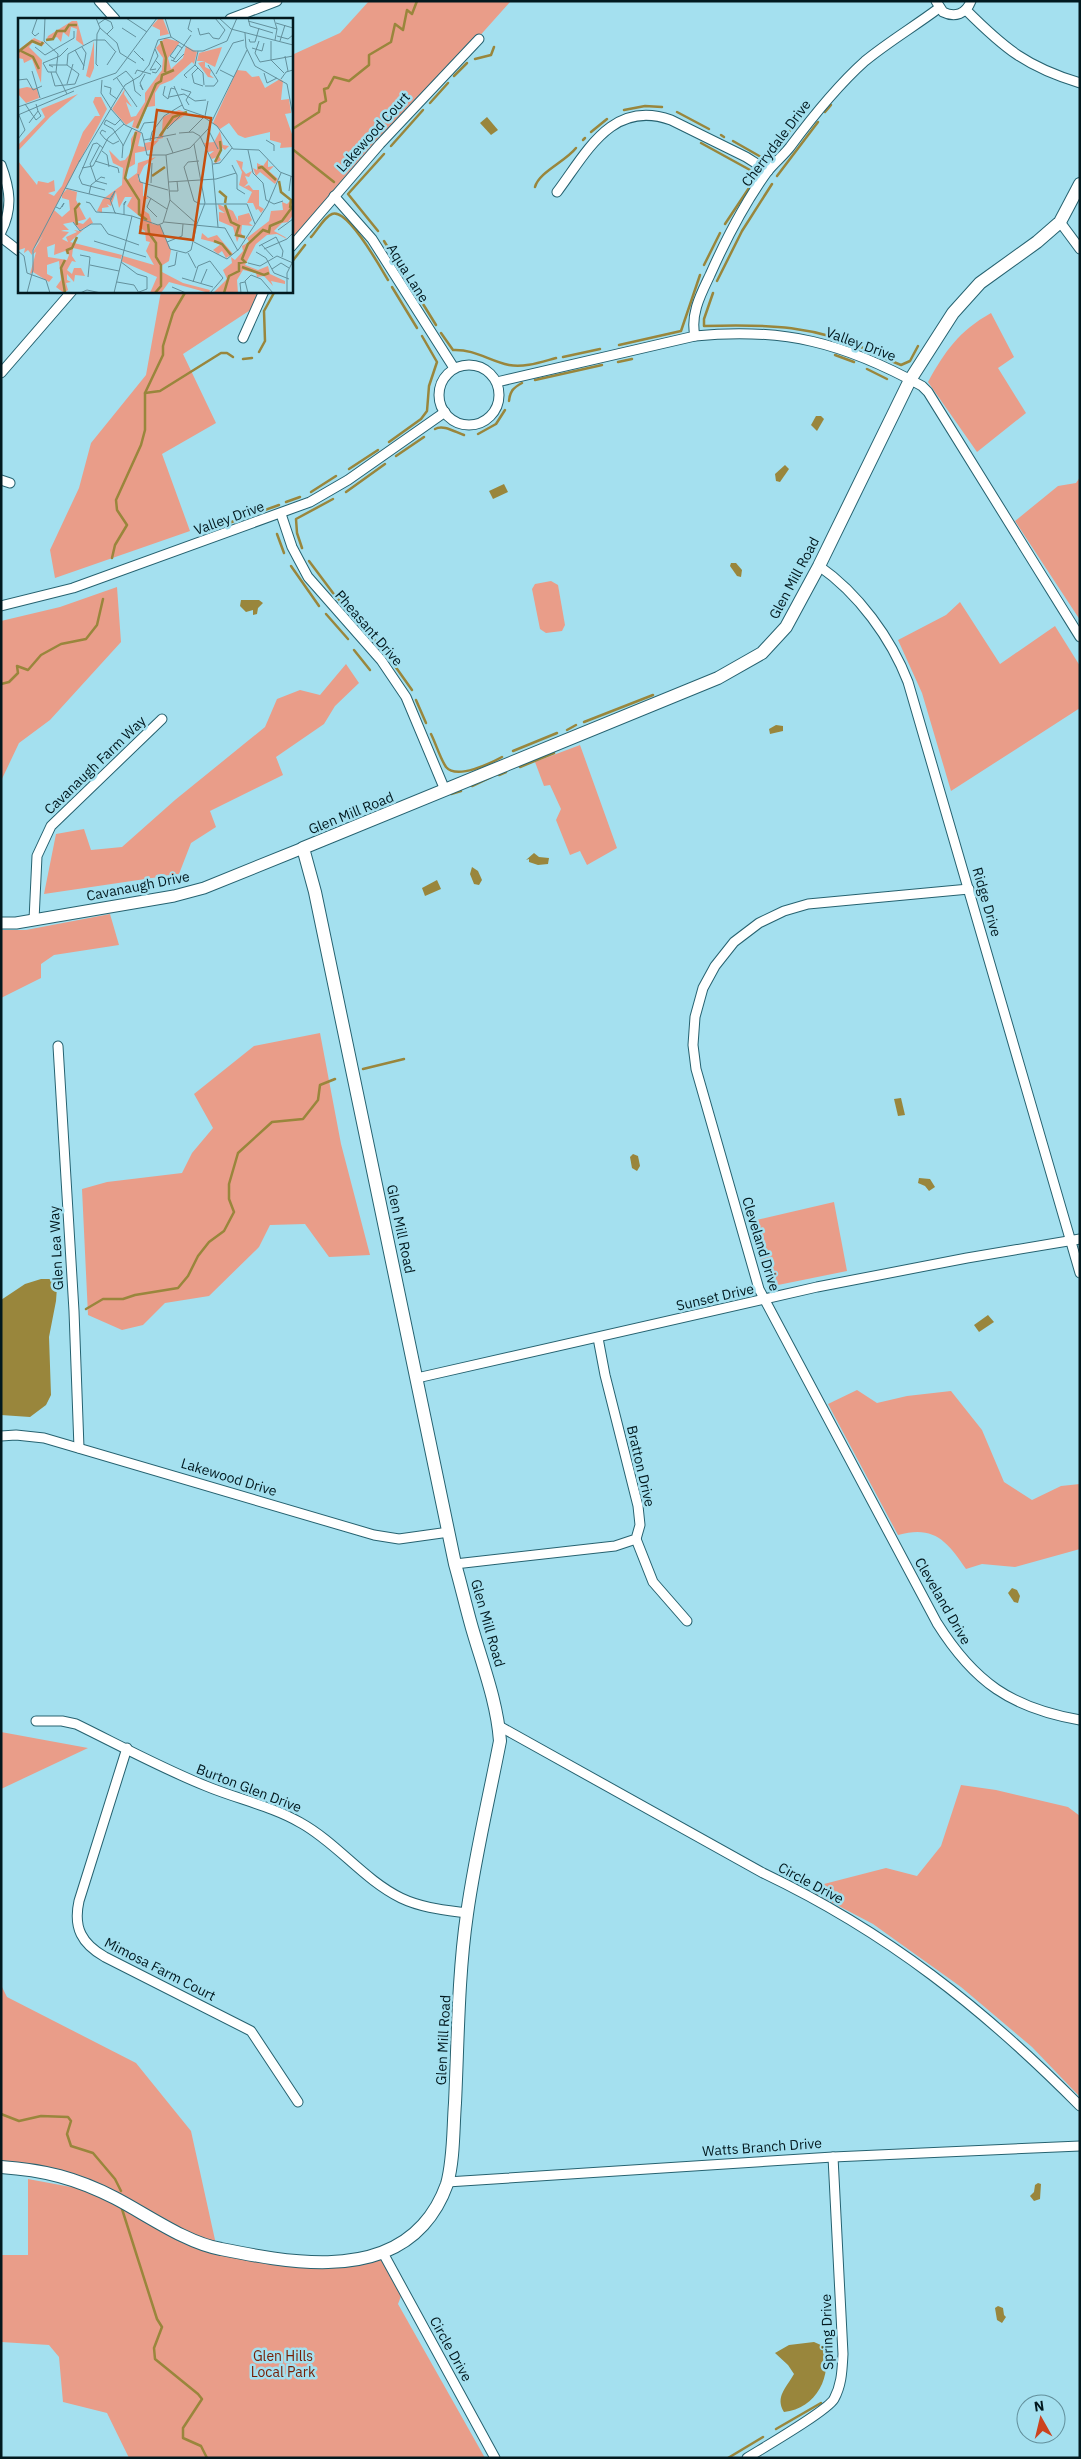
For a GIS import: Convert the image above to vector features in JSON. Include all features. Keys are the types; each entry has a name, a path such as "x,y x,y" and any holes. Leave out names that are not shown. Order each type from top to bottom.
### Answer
{"main road":[{"name":"Glen Mill Road","path":"1,2167 30,2169 74,2179 176,2232 217,2249 258,2256 331,2262 357,2261 382,2254 405,2241 423,2225 438,2205 447,2182 452,2140 467,1913 500,1741 499,1726 495,1700 472,1628 455,1564 315,892 303,848 718,678 750,661 771,646 786,627 819,566 910,380 958,305 980,283 1037,242 1060,222 1080,184"}],"street":[{"path":"99,1 114,18"},
{"path":"233,18 277,1"},
{"path":"938,4 949,15 955,15 966,10 971,1"},
{"name":"Cherrydale Drive","path":"695,336 694,316 728,235 768,171 786,152 826,99 866,60 938,4"},
{"path":"966,10 1021,59 1047,72 1080,83"},
{"name":"Lakewood Court","path":"292,246 334,196 445,73 479,39"},
{"path":"557,192 603,131 613,123 642,115 661,116 671,120 768,171"},
{"path":"1,165 9,186 10,206 1,232"},
{"name":"Aqua Lane","path":"334,196 364,228 454,368"},
{"path":"1060,222 1080,249"},
{"path":"1,237 18,250"},
{"path":"1,373 71,292"},
{"path":"243,338 264,292"},
{"name":"Valley Drive","path":"497,382 695,336 764,333 830,345 864,358 910,380 928,392 1080,637"},
{"path":"474,365 491,374 497,382 499,391 495,410 480,423 461,424 445,412 440,404 441,384 454,368 474,365"},
{"name":"Valley Drive","path":"1,606 73,588 280,514 329,492 445,412"},
{"name":"Pheasant Drive","path":"280,514 292,547 308,577 381,660 406,697 445,790"},
{"name":"Ridge Drive","path":"819,566 830,574 868,615 896,653 915,701 969,889 1075,1240 1080,1274"},
{"name":"Cavanaugh Farm Way","path":"34,920 37,856 52,826 162,719"},
{"name":"Cavanaugh Drive","path":"1,923 34,920 174,896 204,888 303,848"},
{"name":"Cleveland Drive","path":"969,889 808,904 784,910 759,923 734,942 714,966 706,983 694,1017 693,1045 696,1069 759,1289 937,1623 959,1657 981,1678 1017,1702 1044,1713 1080,1720"},
{"name":"Glen Lea Way","path":"58,1046 75,1329 79,1448"},
{"name":"Sunset Drive","path":"416,1378 892,1272 1075,1240"},
{"name":"Bratton Drive","path":"598,1338 605,1375 638,1506 640,1525 636,1539"},
{"name":"Lakewood Drive","path":"1,1436 16,1435 44,1438 374,1535 399,1539 449,1532"},
{"path":"455,1564 615,1546 636,1539 653,1582 687,1621"},
{"name":"Burton Glen Drive","path":"36,1721 62,1721 76,1724 172,1772 224,1793 282,1813 301,1822 332,1843 376,1882 400,1898 424,1906 467,1913"},
{"name":"Circle Drive","path":"499,1726 764,1873 802,1892 885,1941 925,1968 987,2017 1080,2106"},
{"name":"Mimosa Farm Court","path":"127,1748 79,1901 76,1914 80,1935 93,1950 105,1957 251,2031 298,2102"},
{"name":"Watts Branch Drive","path":"447,2182 833,2157 1080,2146"},
{"name":"Spring Drive","path":"747,2458 790,2432 833,2401 842,2381 843,2354 833,2157"},
{"name":"Circle Drive","path":"382,2254 495,2458"}],"green space":[{"path":"369,1 511,1 292,246 292,57 294,54 340,33"},
{"path":"161,292 263,292 255,307 183,354 216,423 162,454 190,531 55,578 50,550 79,488 91,443 146,375"},
{"path":"991,313 1014,357 998,368 1026,413 977,452 928,382 947,351 961,335"},
{"path":"1080,477 1080,620 1015,521 1058,486 1076,483"},
{"path":"551,581 558,585 565,625 562,631 546,633 540,629 532,589 535,584"},
{"path":"117,587 121,642 50,720 19,743 1,781 1,621 60,607"},
{"path":"960,602 1000,664 1055,626 1080,666 1080,708 951,791 922,693 898,640 946,615"},
{"path":"346,664 359,683 335,706 324,724 276,757 283,775 210,811 216,827 191,843 179,874 44,894 56,834 84,829 91,850 122,847 175,800 265,727 277,699 300,690 320,695"},
{"path":"580,745 617,848 587,865 580,851 570,855 556,820 561,809 550,785 544,786 535,762"},
{"path":"110,914 119,945 54,955 41,964 41,978 1,998 1,930 26,930"},
{"path":"320,1033 341,1144 370,1255 329,1257 305,1224 270,1225 259,1247 209,1296 165,1303 143,1325 122,1330 88,1315 82,1189 107,1182 182,1173 192,1153 213,1128 194,1094 254,1046"},
{"path":"834,1202 847,1271 773,1286 764,1275 752,1221"},
{"path":"857,1390 877,1403 907,1396 951,1391 982,1430 1004,1482 1032,1500 1061,1486 1080,1484 1080,1549 1015,1567 982,1564 966,1569 946,1543 930,1534 910,1532 898,1535 828,1404"},
{"path":"1,1732 88,1748 1,1789"},
{"path":"961,1785 996,1790 1068,1807 1080,1816 1080,2097 1032,2047 961,1987 873,1924 814,1893 820,1885 886,1868 917,1876 941,1846"},
{"name":"Glen Hills Local Park","path":"1,1985 7,1997 136,2063 191,2131 217,2249 331,2262 383,2253 403,2291 398,2304 485,2458 129,2458 107,2413 63,2402 59,2357 49,2345 1,2342 1,2255 28,2255 28,2179 71,2187 74,2179 1,2167"}],"shaded area":[{"path":"487,117 498,130 491,135 480,123"},
{"path":"816,416 821,416 824,419 817,431 811,425"},
{"path":"785,465 789,469 780,482 776,481 775,474"},
{"path":"504,484 508,492 493,499 489,491"},
{"path":"731,563 736,563 742,570 741,577 737,576 730,566"},
{"path":"241,600 259,600 263,603 258,608 257,614 253,615 253,610 246,612 240,606"},
{"path":"776,725 783,726 783,731 770,734 769,729"},
{"path":"534,853 539,857 549,858 548,864 538,865 529,862 529,859 526,860"},
{"path":"472,867 478,871 482,880 479,885 474,884 470,874"},
{"path":"437,880 441,889 425,896 422,888"},
{"path":"901,1098 905,1115 898,1116 894,1099"},
{"path":"633,1154 638,1156 640,1166 637,1171 632,1168 630,1157"},
{"path":"919,1178 930,1179 935,1187 929,1191 925,1186 918,1183"},
{"path":"41,1279 50,1279 57,1287 49,1337 51,1395 46,1405 30,1417 1,1415 1,1300 25,1284"},
{"path":"988,1315 994,1322 979,1332 974,1325"},
{"path":"1012,1588 1017,1590 1020,1596 1018,1603 1014,1602 1008,1593"},
{"path":"1041,2184 1040,2199 1034,2201 1030,2196 1034,2192 1035,2185"},
{"path":"998,2306 1003,2308 1006,2317 1002,2323 997,2320 995,2308"},
{"path":"814,2342 823,2346 826,2357 824,2379 820,2389 805,2404 784,2412 781,2397 794,2374 788,2365 775,2353 789,2345"}],"waterway":[{"path":"292,129 319,112 320,104 326,101 324,89 328,88 334,77 349,81 369,65 369,55 391,42 395,24 403,30 407,10 412,14 417,1"},
{"path":"475,59 491,55 494,47"},
{"path":"454,76 467,63"},
{"path":"430,103 448,83"},
{"path":"797,119 809,103"},
{"path":"825,112 831,105"},
{"path":"624,110 645,106 662,107"},
{"path":"391,146 423,110"},
{"path":"677,112 709,129"},
{"path":"591,132 607,119"},
{"path":"777,176 818,122"},
{"path":"733,141 761,157 769,157 792,128"},
{"path":"701,143 750,170 754,175 754,180"},
{"path":"535,187 537,182 547,172 576,148"},
{"path":"292,149 334,182"},
{"path":"378,231 348,194 384,154"},
{"path":"725,224 757,176"},
{"path":"717,281 742,231 772,184"},
{"path":"311,237 329,216 332,214 339,215 355,229 388,280"},
{"path":"704,265 720,233"},
{"path":"384,241 400,267"},
{"path":"292,262 305,245"},
{"path":"405,275 415,292"},
{"path":"619,345 681,331 700,275"},
{"path":"392,287 417,328"},
{"path":"112,558 115,545 127,525 117,510 116,500 141,445 145,430 145,393 163,355 163,346 173,313 185,292"},
{"path":"259,352 265,341 264,311 274,292"},
{"path":"713,293 704,319 704,326 749,325 791,328 832,337 875,353"},
{"path":"423,304 436,325"},
{"path":"441,333 453,350 468,351 509,365 527,365 556,358"},
{"path":"389,442 421,419 427,411 429,386 437,362 422,336"},
{"path":"884,358 901,365 910,361 918,346"},
{"path":"563,357 600,349"},
{"path":"145,393 160,391 221,353 227,353 233,357"},
{"path":"835,355 854,362"},
{"path":"243,359 252,358"},
{"path":"618,362 632,359"},
{"path":"535,380 602,365"},
{"path":"867,369 887,379"},
{"path":"509,401 512,390 522,383"},
{"path":"478,434 496,424 505,410"},
{"path":"435,429 442,427 464,435"},
{"path":"396,456 424,437"},
{"path":"349,469 378,450"},
{"path":"346,492 385,464"},
{"path":"311,492 336,476"},
{"path":"286,502 300,497"},
{"path":"302,548 297,533 296,519 333,499"},
{"path":"226,524 279,505"},
{"path":"198,533 218,527"},
{"path":"277,534 284,553"},
{"path":"309,561 333,593 365,629"},
{"path":"291,566 319,606"},
{"path":"1,684 9,682 18,673 17,666 28,670 41,655 61,644 86,639 97,625 103,599"},
{"path":"326,614 348,639"},
{"path":"373,638 412,690"},
{"path":"354,650 370,670"},
{"path":"584,722 653,695"},
{"path":"416,700 426,723"},
{"path":"567,730 576,725"},
{"path":"513,751 557,733"},
{"path":"431,734 446,767 451,771 458,772 474,769 502,757"},
{"path":"520,767 554,753"},
{"path":"499,775 506,772"},
{"path":"472,786 491,777"},
{"path":"451,794 461,791"},
{"path":"363,1069 404,1059"},
{"path":"86,1309 103,1299 123,1299 135,1295 178,1288 188,1276 198,1256 209,1242 224,1231 234,1212 229,1199 229,1184 238,1153 272,1122 303,1119 318,1100 320,1085 335,1079"},
{"path":"1,2114 19,2121 41,2116 68,2117 71,2121 67,2134 71,2146 93,2153 115,2179 121,2191"},
{"path":"122,2209 157,2319 162,2327 154,2348 155,2359 202,2399 183,2428 183,2438 201,2446 207,2458"},
{"path":"776,2429 821,2403"},
{"path":"728,2458 763,2437"}]}
